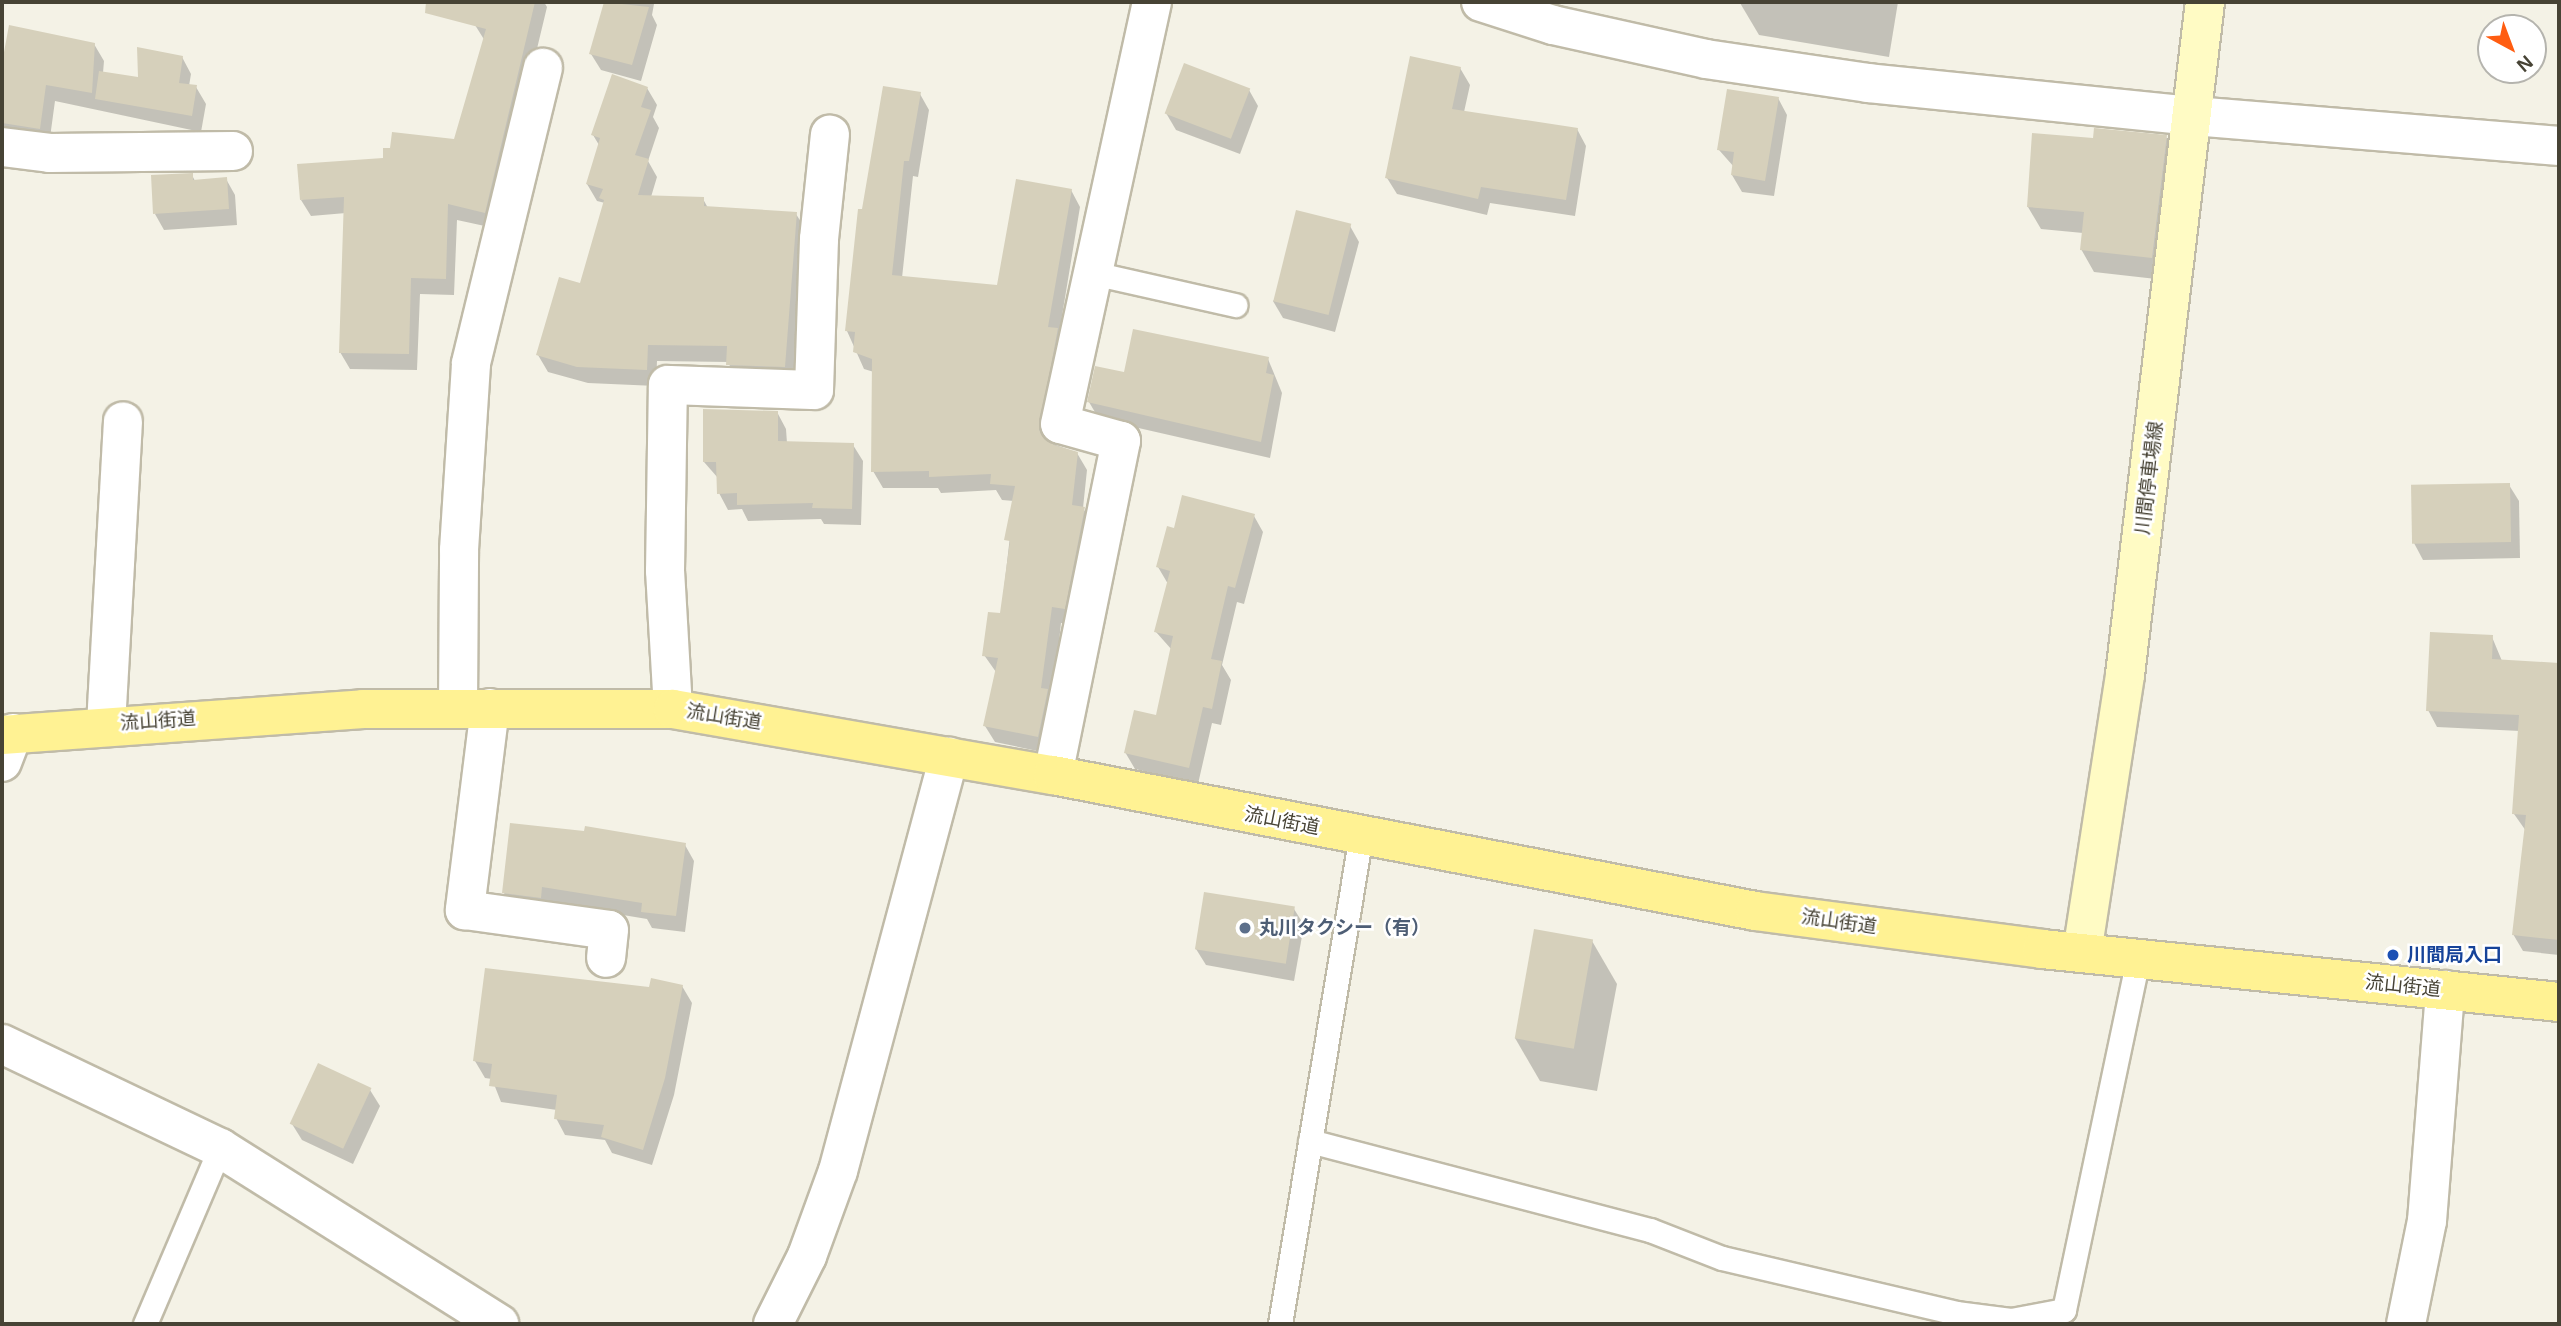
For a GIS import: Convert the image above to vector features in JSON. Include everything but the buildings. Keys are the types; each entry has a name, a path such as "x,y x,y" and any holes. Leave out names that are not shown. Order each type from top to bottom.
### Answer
{"main road":[{"name":"川間停車場線","path":"2082,953 2125,675 2194,116 2204,2"},
{"name":"流山街道","path":"5,744 106,725 474,708 673,709 1053,775 1361,837 1755,911 2082,953 2559,1002"}],"street":[{"path":"1053,775 1121,441 1060,424 1152,2"},
{"path":"1481,2 1553,25 1706,59 1868,83 2194,116 2559,146"},
{"path":"543,68 471,363 459,550 474,708 465,910 609,930 606,958"},
{"path":"673,709 665,571 668,385 814,390 819,239 830,135"},
{"path":"2,148 50,153 233,151"},
{"path":"106,725 123,421"},
{"path":"773,1324 807,1256 838,1171 948,757"},
{"path":"2406,1324 2427,1221 2445,990"},
{"path":"2,1044 219,1148 499,1324"}],"lane":[{"path":"1093,273 1235,305"},
{"path":"1280,1324 1361,837"},
{"path":"1310,1142 1650,1230 1722,1258 1956,1313 2011,1320 2064,1310 2138,959"},
{"path":"145,1324 219,1148"}],"place":[{"name":"丸川タクシー（有）","path":"1245,928"},
{"name":"川間局入口","path":"2393,955"}]}
